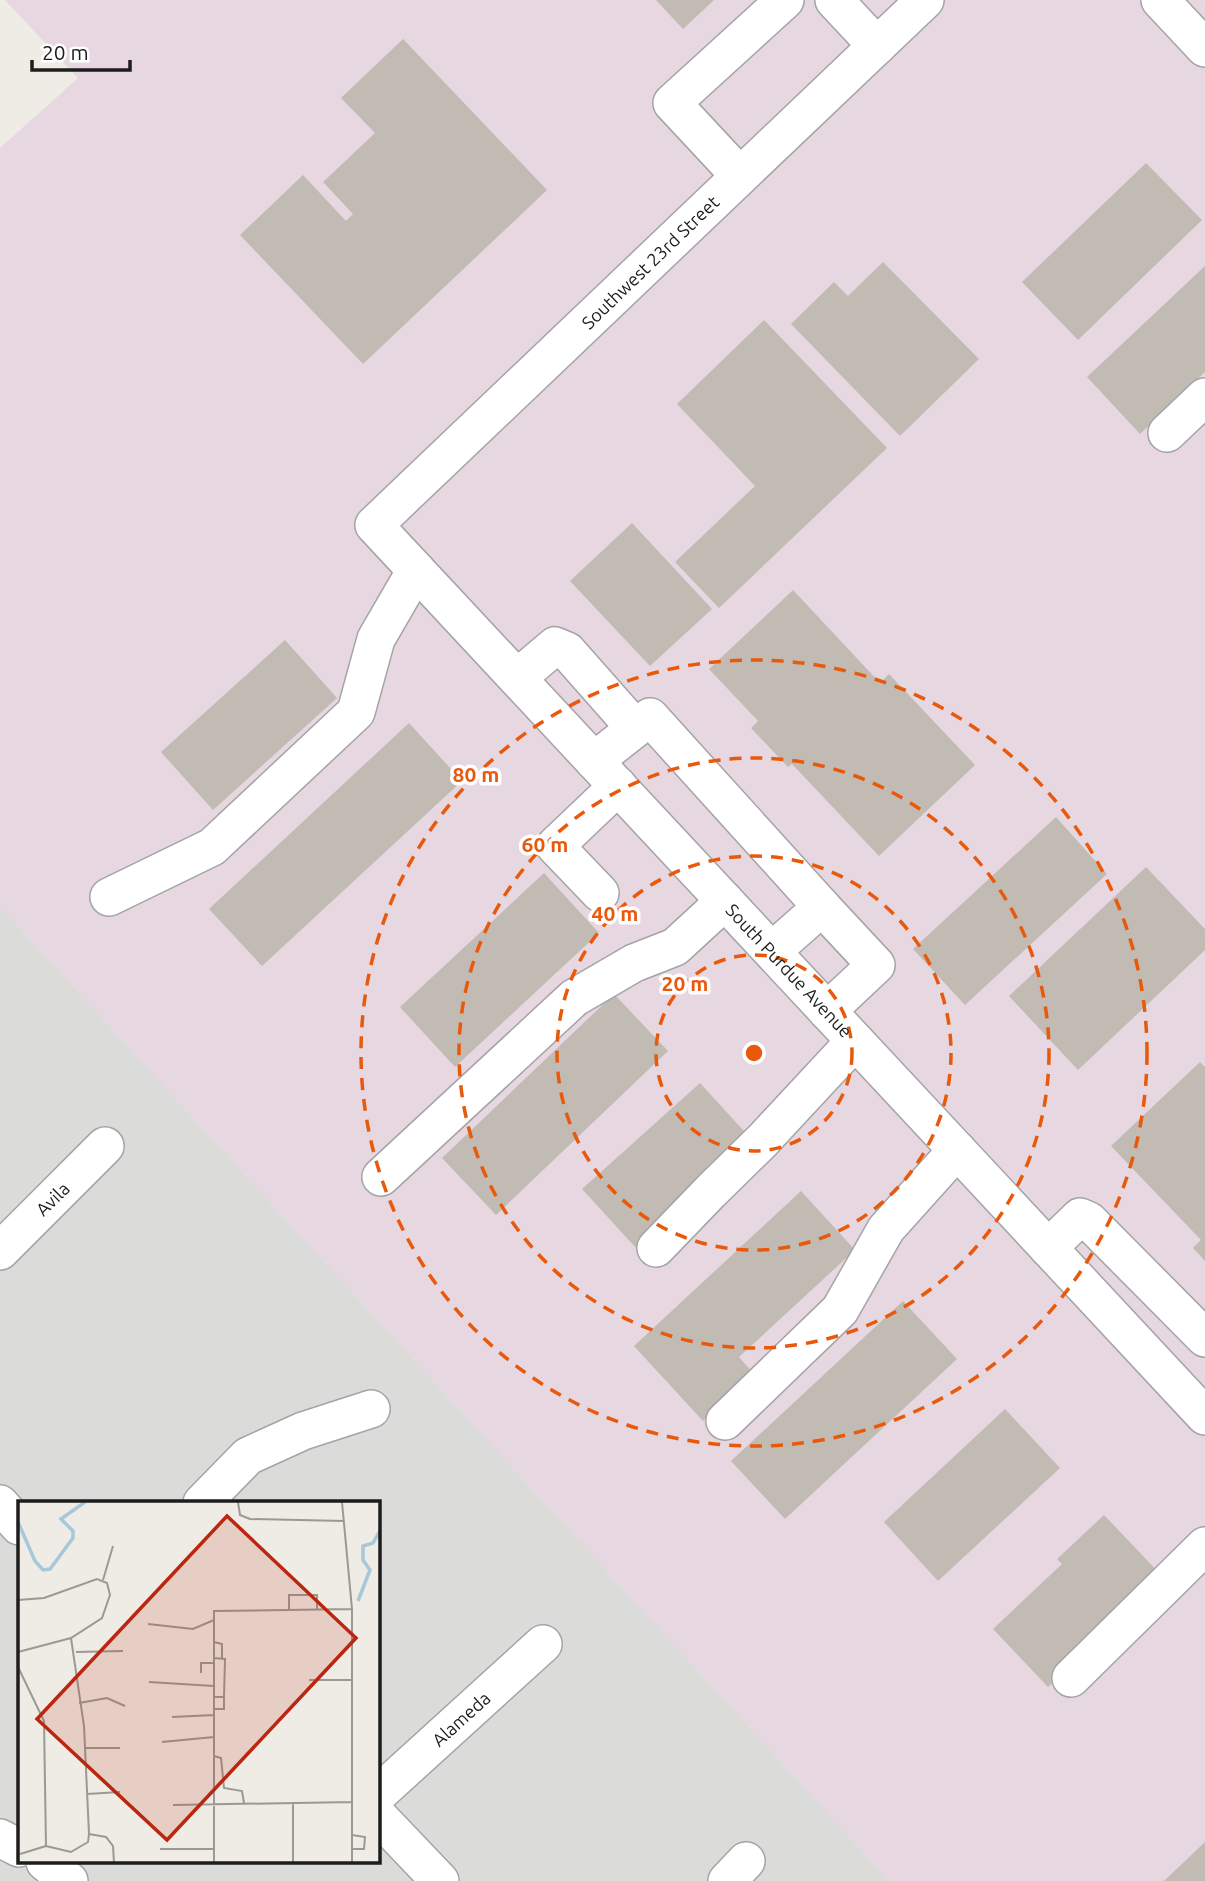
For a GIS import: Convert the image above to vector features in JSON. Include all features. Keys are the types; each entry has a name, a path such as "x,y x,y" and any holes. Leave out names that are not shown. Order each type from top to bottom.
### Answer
{"street":[{"path":"740,176 672,103 785,0"},
{"path":"834,0 877,46"},
{"name":"Southwest 23rd Street","path":"374,524 925,0"},
{"path":"1160,0 1205,48"},
{"path":"1167,433 1205,397"},
{"name":"South Purdue Avenue","path":"374,524 1205,1416"},
{"path":"109,897 212,847 356,712 376,639 416,570"},
{"path":"517,678 555,646 567,651 635,728"},
{"path":"600,894 555,846 635,728 650,717 876,965 827,1011"},
{"path":"380,1177 574,998 634,963 675,947 725,901"},
{"path":"772,951 822,907"},
{"path":"656,1248 763,1140 855,1041"},
{"name":"Avila","path":"0,1251 105,1146"},
{"path":"725,1421 840,1310 886,1229 957,1150"},
{"path":"1048,1248 1080,1217 1089,1221 1205,1338"},
{"path":"204,1501 248,1456 303,1431 371,1409"},
{"path":"0,1504 18,1525"},
{"path":"1071,1678 1205,1546"},
{"name":"Alameda","path":"380,1792 543,1644"},
{"path":"380,1818 440,1881"},
{"path":"0,1838 18,1847"},
{"path":"48,1864 69,1881"}],"shaded area":[{"path":"5,0 1205,0 1205,1881 890,1881 0,906 0,148 78,78"},
{"path":"0,906 890,1881 0,1881"}],"building":[{"path":"656,0 714,0 683,29"},
{"path":"403,39 547,190 363,364 240,235 303,175 346,221 353,214 323,182 375,133 341,98"},
{"path":"1146,163 1202,220 1078,340 1022,282"},
{"path":"883,262 979,359 900,436 791,324 834,282 848,296"},
{"path":"1205,266 1205,372 1140,434 1087,377"},
{"path":"764,320 887,448 719,608 675,562 755,486 677,404"},
{"path":"632,523 712,609 650,666 570,581"},
{"path":"793,590 880,683 889,674 975,765 879,856 792,764 788,767 751,728 758,721 709,669"},
{"path":"285,640 337,698 213,810 161,752"},
{"path":"409,723 462,781 262,966 209,909"},
{"path":"1056,817 1107,874 965,1005 913,949"},
{"path":"1146,867 1205,929 1205,950 1078,1070 1009,996"},
{"path":"544,873 599,933 455,1067 400,1007"},
{"path":"614,994 668,1051 496,1215 442,1158"},
{"path":"1200,1062 1205,1067 1205,1261 1193,1248 1201,1240 1111,1146"},
{"path":"700,1083 753,1141 636,1248 582,1189"},
{"path":"801,1191 855,1250 739,1357 754,1374 703,1421 634,1346"},
{"path":"903,1301 957,1359 785,1519 731,1461"},
{"path":"1005,1409 1060,1468 938,1581 884,1522"},
{"path":"1104,1515 1164,1578 1048,1687 993,1629 1062,1564 1057,1559"},
{"path":"1205,1842 1205,1881 1164,1881"}]}
